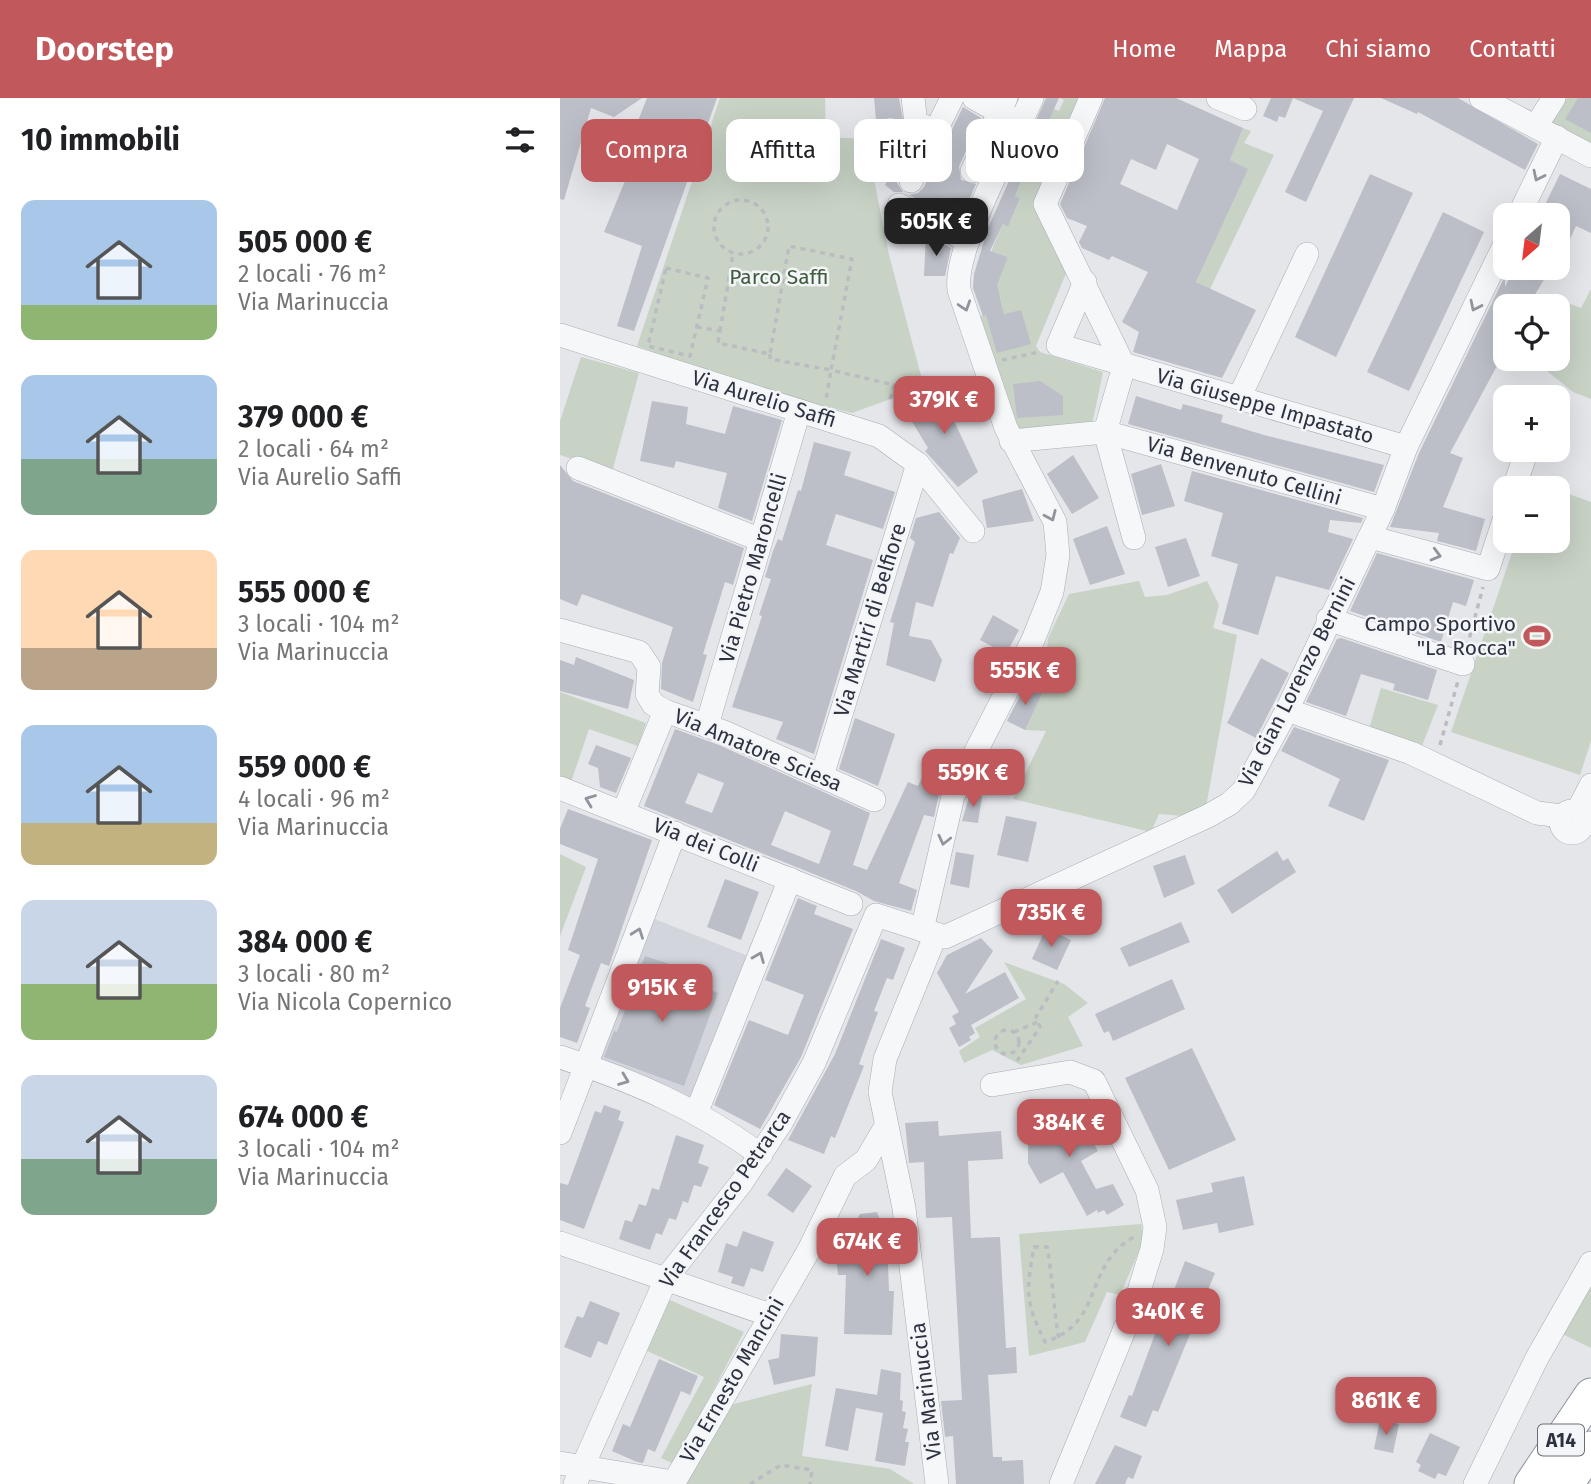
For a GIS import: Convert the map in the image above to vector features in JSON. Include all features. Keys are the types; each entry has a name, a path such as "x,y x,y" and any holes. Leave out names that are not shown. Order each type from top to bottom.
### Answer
{"highway":[{"name":"A14","path":"1531,1484 1591,1395"},
{"name":"A14","path":"1567,1484 1591,1448"}],"street":[{"path":"913,98 916,119"},
{"path":"942,119 952,98"},
{"name":"Via Marinuccia","path":"1023,119 1032,98"},
{"path":"1091,98 1045,204 1124,366 1105,432"},
{"path":"1218,98 1245,108"},
{"path":"1481,98 1591,156"},
{"path":"1536,126 1554,98"},
{"path":"978,99 1003,106 1017,119"},
{"path":"1525,203 1557,137"},
{"name":"Via Marinuccia","path":"937,1484 899,1181 880,1091 885,1059 929,932 953,796 1026,656 1046,609 1056,573 1058,545 1055,522 1012,441 958,283 959,267 968,241 994,182"},
{"path":"899,205 968,241"},
{"path":"1239,398 1307,254"},
{"name":"Via Gian Lorenzo Bernini","path":"929,932 945,937 1224,808 1250,781 1370,537 1406,447 1493,269"},
{"path":"1058,345 1085,282"},
{"name":"Via Aurelio Saffi","path":"560,335 879,436 918,464 973,531"},
{"name":"Via Giuseppe Impastato","path":"1058,345 1406,447"},
{"name":"Via Pietro Maroncelli","path":"707,725 799,411"},
{"name":"Via Benvenuto Cellini","path":"1105,432 1134,538"},
{"name":"Via Benvenuto Cellini","path":"1012,441 1105,432 1383,509"},
{"name":"Via Martiri di Belfiore","path":"822,776 918,464"},
{"path":"578,468 761,540"},
{"path":"1370,537 1488,569 1493,553"},
{"path":"1328,620 1463,664"},
{"path":"560,631 639,652 649,667 647,694 653,704 665,711"},
{"path":"1287,710 1411,753 1544,816 1578,823 1591,785"},
{"name":"Via Amatore Sciesa","path":"623,813 665,711 707,725 874,800"},
{"name":"Via dei Colli","path":"560,788 851,904"},
{"path":"560,1133 588,1066 675,833"},
{"path":"697,1111 790,879"},
{"name":"Via Francesco Petrarca","path":"572,1471 667,1278 761,1155 814,1063 876,915 929,932"},
{"path":"560,1057 697,1111 761,1155"},
{"path":"992,1086 1075,1072 1098,1085 1147,1190 1155,1227 1152,1249 1135,1304 1061,1484"},
{"name":"Via Ernesto Mancini","path":"673,1483 809,1250 845,1176 855,1170 873,1150 886,1126"},
{"path":"855,1170 880,1172 899,1181"},
{"path":"560,1243 771,1315"},
{"path":"1475,1484 1537,1358 1591,1263"},
{"path":"572,1471 673,1483"}],"path":[{"path":"743,200 759,208 765,215 767,232 764,241 751,253 733,254 725,250 715,236 715,218 726,204 743,200"},
{"path":"831,370 852,259 789,246 770,359 894,385 890,400"},
{"path":"733,254 718,343 770,354"},
{"path":"666,268 708,278 697,327 690,356 648,346 666,268"},
{"path":"697,327 720,331"},
{"path":"984,364 1058,345"},
{"path":"1021,1080 1016,1063 1040,1027 1036,1017 1058,981"},
{"path":"1014,1032 1019,1043 1016,1050 1006,1054 999,1051 995,1043 996,1035 1003,1030 1014,1032 1038,1022"},
{"path":"1059,1338 1055,1331 1056,1306 1047,1247 1034,1247 1028,1280 1028,1308 1045,1342 1059,1338 1080,1323 1108,1258 1120,1247 1143,1234"},
{"path":"750,1484 781,1465 812,1470 810,1484"}],"shaded area":[{"path":"652,918 748,956 692,1101 596,1063"}],"green space":[{"name":"Parco Saffi","path":"720,98 825,98 826,119 726,119 726,182 840,182 840,138 854,138 854,182 875,182 889,255 924,387 852,413 748,386 637,346 692,182 712,182 712,122"},
{"path":"1060,98 1084,98 1075,119 1050,119 1054,109 1059,111 1064,100"},
{"path":"1567,98 1591,98 1591,148 1547,122"},
{"path":"1243,128 1251,131 1244,143 1274,155 1210,289 1196,282 1247,169 1230,160"},
{"path":"1022,182 1047,182 1035,210 1069,266 1036,346 1040,352 1103,372 1092,425 1012,435 976,317 1003,310 1000,297 989,300 1008,257 991,252 1003,224 1008,227 1020,200 1015,196"},
{"path":"1591,289 1591,399 1573,392 1570,385 1564,385 1547,371 1570,371 1570,304 1581,308"},
{"path":"581,357 639,373 612,472 560,455 560,421"},
{"name":"Campo Sportivo \"La Rocca\"","path":"1570,494 1591,502 1591,741 1580,775 1451,732 1512,553 1570,553"},
{"path":"1139,581 1145,597 1167,595 1207,581 1219,605 1213,628 1237,635 1206,807 1185,816 1159,814 1151,832 1013,799 1046,731 1025,730 1043,692 1048,638 1069,594"},
{"path":"1381,688 1438,705 1421,748 1369,729"},
{"path":"560,692 646,723 638,746 589,729 568,791 560,788"},
{"path":"560,854 586,867 560,936"},
{"path":"1004,962 1064,984 1088,1003 1068,1017 1083,1046 1021,1065 992,1050 964,1063 959,1051 980,1037 975,1028 1026,999"},
{"path":"1141,1224 1144,1240 1120,1295 1107,1292 1085,1342 1029,1356 1019,1234"},
{"path":"1591,1263 1591,1348 1552,1329"},
{"path":"665,1298 744,1332 674,1464 661,1458 704,1377 643,1349"},
{"path":"812,1384 802,1456 890,1469 914,1484 683,1484 730,1405"}],"building":[{"path":"560,98 642,98 614,117 591,108 588,119 581,119 581,142 564,200 560,199"},
{"path":"647,98 717,98 710,119 639,119"},
{"path":"874,98 899,98 903,119 876,119"},
{"path":"1046,98 1059,98 1050,119 1037,119"},
{"path":"1105,98 1176,98 1243,128 1230,160 1248,169 1196,282 1256,310 1222,378 1133,352 1139,332 1122,322 1148,272 1112,256 1109,260 1082,248 1079,242 1087,226 1067,218 1060,204 1069,182 1084,182 1084,147","holes":["1167,144 1199,159 1177,210 1120,184 1131,159 1156,170"]},
{"path":"1271,98 1293,98 1285,118 1279,116 1277,122 1263,116"},
{"path":"1293,98 1354,98 1306,202 1285,192 1323,111"},
{"path":"1381,98 1458,98 1538,144 1525,170 1418,112 1417,114"},
{"path":"1578,98 1591,98 1591,133 1565,119"},
{"path":"963,107 981,118 966,119 966,151 959,166 961,180 976,184 960,221 909,195 918,193 926,182 952,182 952,130"},
{"path":"1370,174 1413,193 1336,357 1295,337"},
{"path":"1560,174 1591,189 1591,233 1576,226 1570,239 1570,203 1546,203"},
{"path":"625,182 687,182 634,331 617,326 642,246 604,232"},
{"path":"886,182 897,182 903,192 894,192 885,185"},
{"path":"1009,182 1021,182 1015,196 1020,199 1008,227 1003,224 990,251 1008,257 997,285 1004,314 1021,310 1031,344 997,353 986,315 983,316 973,288 974,274 988,228"},
{"path":"1443,212 1484,232 1409,391 1367,372"},
{"path":"926,235 951,248 945,276 924,276"},
{"path":"1503,280 1505,287 1508,280 1544,280 1535,294 1496,294"},
{"path":"1493,301 1494,371 1450,453 1463,458 1443,507 1485,519 1476,551 1437,541 1439,533 1390,527 1419,453"},
{"path":"1040,381 1063,396 1063,415 1017,418 1013,384"},
{"path":"948,391 964,414 954,421 978,472 958,487 925,451 928,448 905,410"},
{"path":"1136,396 1181,410 1183,404 1223,415 1221,422 1384,465 1374,492 1128,424"},
{"path":"652,401 688,407 686,424 725,434 733,406 782,420 752,521 718,508 727,473 676,461 674,468 640,461"},
{"path":"814,442 851,452 844,475 895,492 883,529 836,514 826,545 873,560 814,754 776,739 783,722 732,707 762,616 759,615 771,579 765,577 773,551 778,539 782,541 798,490 801,491"},
{"path":"1073,455 1099,498 1072,514 1047,474"},
{"path":"1161,464 1175,506 1142,515 1131,474"},
{"path":"560,465 573,481 744,548 733,585 725,582 703,654 707,655 693,702 661,689 662,663 673,627 582,594 577,606 560,599"},
{"path":"1192,471 1363,518 1361,523 1330,520 1328,532 1353,539 1329,590 1276,576 1258,635 1222,624 1238,564 1211,556 1223,513 1184,501"},
{"path":"1022,489 1034,521 987,528 982,500"},
{"path":"939,512 960,538 953,554 950,553 933,607 916,602 909,636 931,640 942,660 935,682 886,665 894,623 890,622 915,542 910,538 916,518"},
{"path":"1107,526 1125,574 1090,585 1073,539"},
{"path":"1186,538 1200,576 1168,587 1155,547"},
{"path":"1377,553 1474,580 1466,606 1453,602 1441,642 1350,611"},
{"path":"993,615 1019,630 1006,654 980,640"},
{"path":"1341,638 1437,670 1428,700 1393,690 1395,684 1361,674 1346,716 1306,702 1337,639"},
{"path":"576,657 634,680 628,709 560,691 560,660 574,665"},
{"path":"1261,658 1289,673 1256,738 1227,723"},
{"path":"1026,684 1043,692 1025,730 1007,721"},
{"path":"855,718 895,734 878,786 839,769"},
{"path":"1294,727 1389,760 1364,821 1328,806 1340,779 1281,751"},
{"path":"675,729 719,745 870,813 853,865 867,870 908,782 918,786 936,750 956,759 940,790 934,817 924,815 899,883 917,890 911,911 874,901 856,891 644,806","holes":["698,773 724,783 712,813 685,803","785,811 831,831 819,864 771,845"]},
{"path":"596,745 631,758 616,793 600,787 598,768 588,764"},
{"path":"991,753 1015,759 1007,792 980,785"},
{"path":"970,794 982,796 978,823 962,821"},
{"path":"568,809 652,840 609,966 601,963 585,1006 590,1008 577,1043 560,1037 560,1008 580,955 568,950 598,859 560,844 560,829"},
{"path":"1006,816 1037,822 1028,862 997,855"},
{"path":"1277,851 1283,861 1288,858 1296,872 1232,914 1217,890"},
{"path":"956,852 974,855 969,888 950,884"},
{"path":"1185,855 1195,884 1164,898 1153,866"},
{"path":"725,879 759,892 741,940 707,927"},
{"path":"798,898 817,906 814,914 853,929 801,1057 760,1129 714,1105 749,1020 788,1035 804,995 765,980"},
{"path":"1181,922 1190,942 1129,967 1120,948"},
{"path":"1046,928 1071,940 1057,970 1032,959"},
{"path":"981,938 993,951 965,994 1005,972 1019,998 971,1025 975,1033 969,1037 971,1040 959,1047 949,1028 956,1024 952,1016 959,1012 937,973 947,955"},
{"path":"881,939 905,948 893,980 887,978 874,1011 878,1012 859,1064 864,1066 835,1138 831,1136 824,1154 788,1140 835,1054"},
{"path":"645,956 675,966 671,976 718,993 684,1086 604,1057 614,1031 617,1032"},
{"path":"1172,979 1185,1009 1113,1041 1109,1031 1104,1033 1095,1014"},
{"path":"1192,1048 1236,1140 1169,1170 1125,1078"},
{"path":"604,1105 621,1111 618,1120 624,1122 584,1229 560,1220 560,1183 568,1185 595,1111 601,1113"},
{"path":"1073,1106 1098,1151 1081,1161 1096,1189 1113,1184 1124,1205 1107,1215 1104,1210 1098,1213 1097,1210 1087,1216 1063,1172 1040,1184 1028,1163 1028,1127 1062,1108 1064,1111"},
{"path":"938,1121 939,1136 1001,1131 1003,1159 968,1161 971,1238 1000,1237 1006,1348 1016,1347 1017,1373 988,1375 993,1457 1002,1457 1002,1461 1023,1460 1024,1484 956,1484 953,1436 945,1437 941,1401 962,1400 952,1217 926,1218 924,1162 909,1163 905,1123"},
{"path":"676,1135 704,1145 698,1163 709,1167 701,1187 694,1185 688,1203 683,1201 676,1220 669,1218 662,1235 656,1233 650,1250 619,1239 625,1220 632,1222 639,1204 646,1206 652,1188 659,1190"},
{"path":"786,1168 812,1186 793,1213 767,1195"},
{"path":"1244,1176 1254,1225 1219,1233 1217,1223 1183,1230 1176,1200 1213,1192 1211,1183"},
{"path":"877,1212 887,1237 889,1291 894,1291 892,1335 844,1334 846,1275 838,1275 836,1257 860,1214"},
{"path":"743,1231 774,1242 763,1272 751,1268 744,1287 731,1283 733,1277 718,1272 726,1243 737,1247"},
{"path":"1185,1261 1215,1273 1158,1412 1153,1410 1146,1427 1120,1417 1129,1395 1132,1396 1162,1315 1179,1322 1190,1296 1174,1290"},
{"path":"590,1301 620,1313 607,1345 598,1341 591,1358 564,1347 577,1316 583,1318"},
{"path":"781,1334 818,1337 815,1376 774,1385 768,1360 779,1358"},
{"path":"659,1359 698,1376 690,1395 681,1391 655,1452 648,1449 643,1463 637,1462 612,1451 623,1424 630,1427"},
{"path":"881,1369 901,1373 900,1400 903,1401 902,1411 906,1412 903,1428 908,1429 905,1442 909,1442 905,1466 875,1461 883,1413 856,1408 848,1451 825,1446 836,1388 877,1395"},
{"path":"1380,1420 1399,1424 1393,1453 1374,1449"},
{"path":"1430,1433 1460,1447 1446,1476 1438,1473 1435,1479 1418,1471 1421,1465 1416,1462"},
{"path":"1115,1445 1142,1456 1133,1479 1128,1477 1125,1484 1095,1484"}],"place":[{"name":"Campo Sportivo \"La Rocca\"","path":"1537,636"}]}
